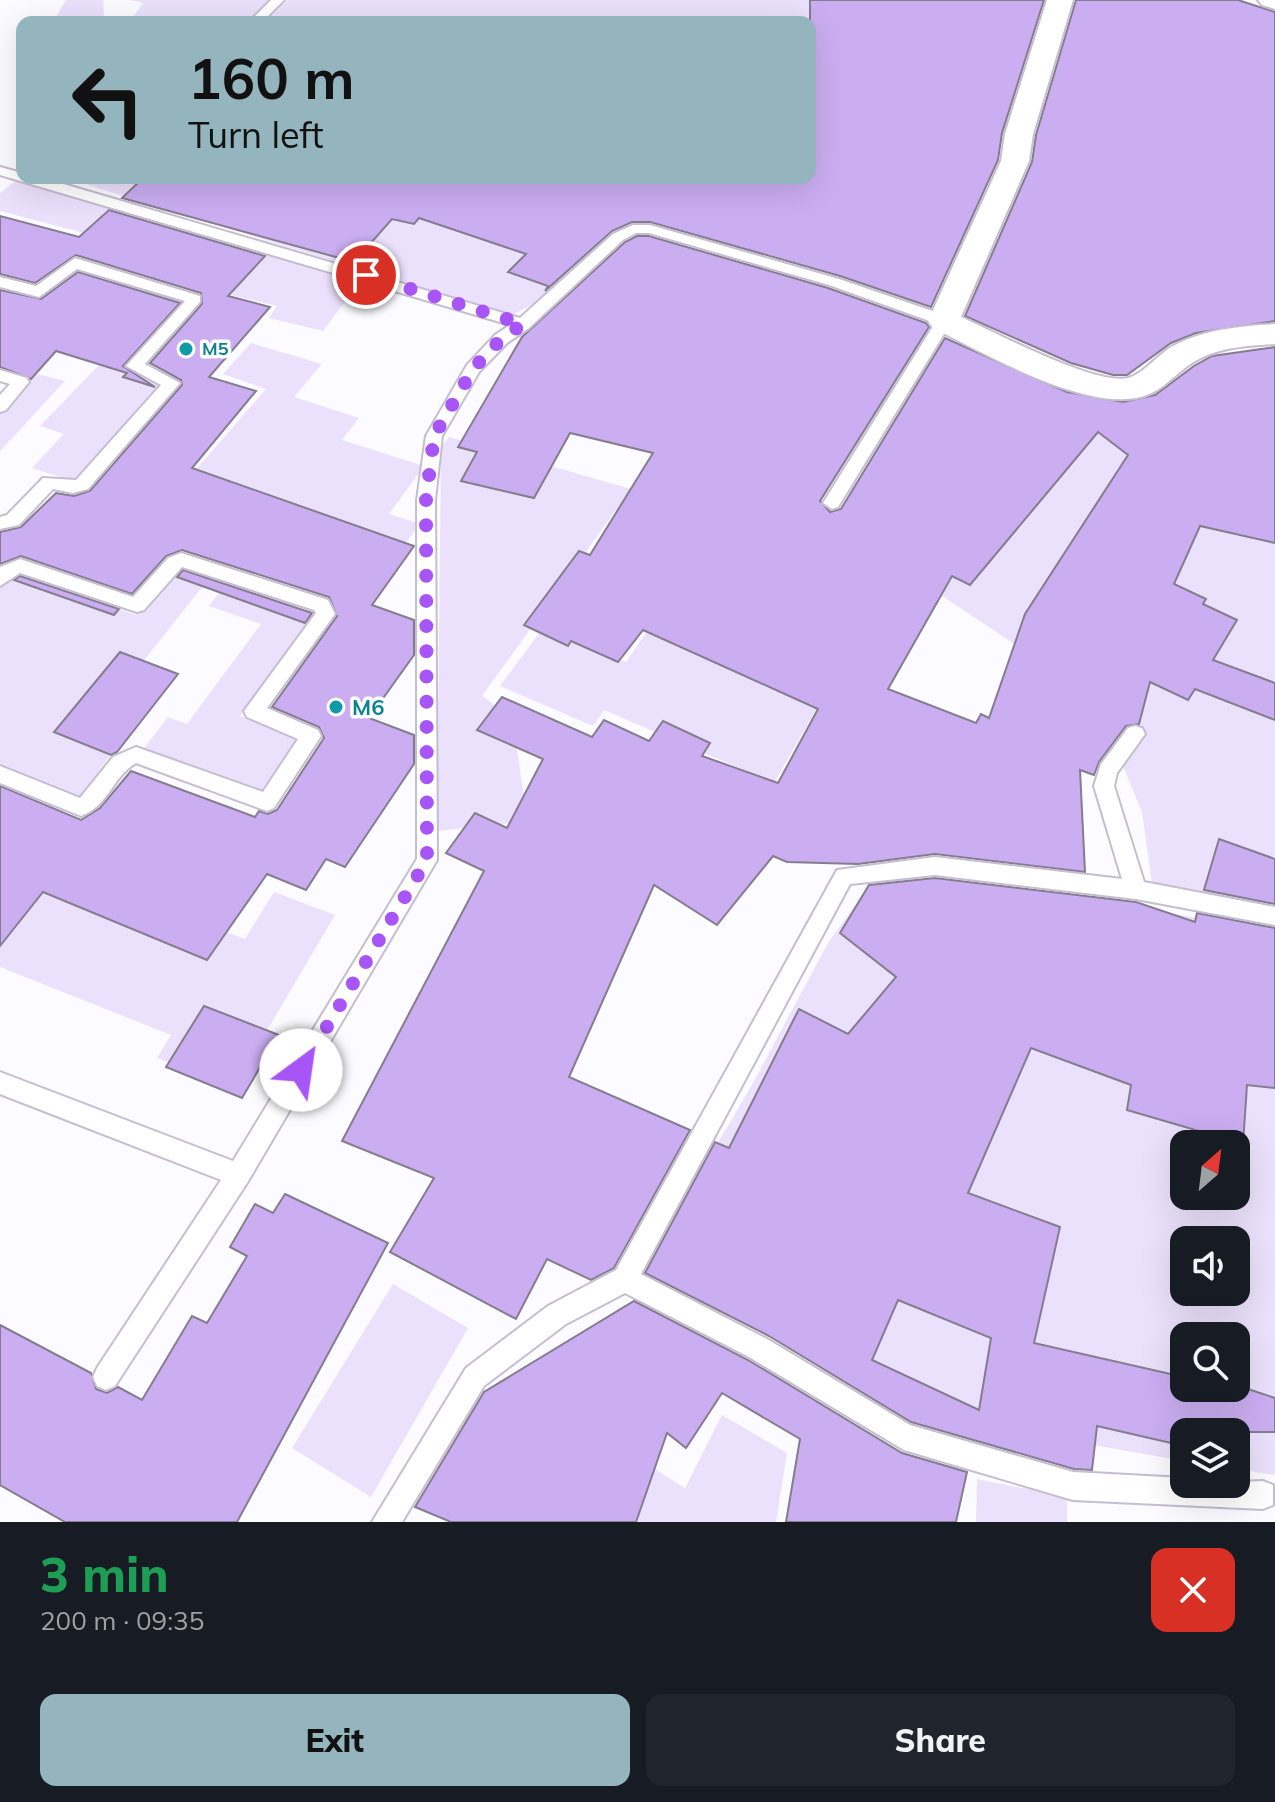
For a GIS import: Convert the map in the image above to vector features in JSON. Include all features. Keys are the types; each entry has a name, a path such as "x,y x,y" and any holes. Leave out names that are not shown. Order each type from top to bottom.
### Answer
{"street":[{"path":"1060,0 1019,134 1015,161 944,321 1086,383 1112,390 1135,388 1187,351 1242,337 1275,334"}],"lane":[{"path":"261,16 278,0"},
{"path":"83,184 523,324"},
{"path":"106,1377 238,1175 427,860 426,500 434,436 473,369 501,339 523,324 618,237 633,229 650,229 834,282 944,321 832,503"},
{"path":"0,282 39,292 75,263 195,299 134,366 172,383 82,485 73,487 49,482 13,520 0,523"},
{"path":"0,375 21,382 0,406"},
{"path":"0,579 8,570 20,566 137,605 174,563 181,560 321,605 326,614 254,711 311,736 267,802 136,755 123,758 94,800 81,807 0,774"},
{"path":"1135,734 1108,770 1104,786 1136,890"},
{"path":"386,1522 475,1377 557,1315 625,1279 844,876 935,866 1136,890 1275,916"},
{"path":"0,1083 238,1175"},
{"path":"625,1279 758,1348 904,1437 1073,1486 1263,1495"}],"shaded area":[{"path":"66,0 103,0 104,16 57,16"},
{"path":"130,0 270,0 255,16 134,16 143,3"},
{"path":"288,0 1051,0 960,253 913,273 693,215 616,221 540,301 510,316 88,185 816,184 816,16 271,16"},
{"path":"16,181 16,184 37,184 238,237 228,246 84,233 0,211 0,193"},
{"path":"265,253 364,276 323,331 269,318 277,306 231,295"},
{"path":"70,269 185,302 123,367 168,381 76,482 32,468 64,434 40,426 100,364 0,322 0,289 37,300"},
{"path":"251,343 322,364 294,397 359,418 342,440 424,466 389,514 420,524 405,544 192,474 266,389 223,374"},
{"path":"947,354 1115,431 1275,378 1275,906 1152,883 1142,812 1122,764 1093,721 1050,668 908,573"},
{"path":"37,374 65,381 0,451 0,414"},
{"path":"449,437 631,489 482,696 513,718 527,821 437,831 441,447"},
{"path":"172,571 206,582 119,692 129,731 79,797 0,766 0,587 13,572 136,615"},
{"path":"225,585 313,615 240,716 301,738 262,795 142,751 168,717 187,724 261,624 209,606"},
{"path":"651,626 829,687 774,783 604,710 593,726 500,686 543,628 626,662"},
{"path":"58,869 245,939 274,892 335,915 233,1088 157,1058 171,1035 0,967 0,905 25,915"},
{"path":"911,876 1275,929 1275,1475 1250,1471 1250,1418 1170,1418 1170,1459 928,1416 656,1247 752,1085 828,943 868,887"},
{"path":"393,1284 468,1328 371,1497 292,1448"},
{"path":"722,1415 787,1453 776,1522 527,1522 647,1464 685,1488"},
{"path":"977,1479 1067,1497 1067,1522 976,1522"}],"building":[{"path":"810,0 1044,0 1002,133 998,160 931,307 840,276 650,222 632,222 612,231 545,291 548,286 508,272 526,254 419,218 414,224 392,219 354,262 122,198 137,184 816,184 816,16 810,16"},
{"path":"1076,0 1238,0 1275,12 1275,321 1196,333 1171,343 1127,375 1113,375 1071,363 965,316 1032,162 1036,135"},
{"name":"М6","path":"109,210 265,256 228,296 270,307 209,377 256,391 192,468 414,546 372,605 414,620 414,655 369,718 414,735 414,764 345,867 326,859 306,890 267,874 207,960 43,892 0,946 0,786 81,820 100,808 131,771 255,817 259,811 268,814 277,810 324,738 319,727 272,707 337,616 329,597 182,550 166,556 132,594 21,556 0,564 0,532 21,527 56,493 74,496 90,491 182,385 181,380 150,363 202,304 201,293 76,255 35,283 0,274 0,216 79,237"},
{"path":"637,236 649,236 828,288 926,323 929,327 820,501 830,512 841,509 945,338 1067,392 1123,402 1155,395 1212,356 1275,347 1275,543 1200,526 1174,584 1206,599 1203,604 1237,620 1213,660 1275,683 1275,720 1195,689 1188,700 1150,682 1139,724 1126,726 1099,762 1094,775 1080,770 1085,872 935,854 858,864 787,862 773,856 717,925 654,885 569,1077 690,1130 614,1268 591,1280 547,1259 516,1319 390,1252 434,1178 342,1141 484,871 446,853 475,813 507,828 543,759 477,730 502,697 592,737 604,720 649,741 663,721 710,743 702,756 778,783 818,709 643,630 618,662 571,641 568,646 524,625 579,551 590,555 653,453 570,433 534,498 461,481 477,452 458,447 522,337 625,242","holes":["1098,432 1128,455 1025,614 989,718 981,714 976,723 888,689 952,576 970,585"]},
{"path":"78,272 180,303 123,366 155,387 123,377 127,373 56,351 31,379 0,367 0,290 41,299"},
{"path":"183,570 312,613 305,623 177,577"},
{"path":"20,576 119,609 114,615 14,580"},
{"path":"120,652 178,674 117,752 111,755 54,732"},
{"path":"1219,839 1275,859 1275,904 1204,890"},
{"path":"935,878 1136,902 1195,922 1197,913 1275,928 1275,1088 1247,1085 1244,1130 1195,1130 1127,1110 1131,1085 1031,1048 968,1193 1060,1227 1034,1343 1170,1374 1170,1402 1250,1402 1250,1390 1275,1398 1275,1432 1250,1432 1250,1418 1170,1418 1170,1443 1097,1426 1092,1470 1074,1469 911,1422 769,1336 645,1273 715,1142 729,1148 799,1009 848,1034 896,977 840,933 869,885","holes":["898,1300 991,1338 979,1410 872,1360"]},
{"path":"204,1006 279,1035 242,1098 166,1067"},
{"path":"285,1194 388,1243 237,1522 65,1522 0,1485 0,1325 91,1373 96,1389 107,1393 118,1387 142,1400 192,1316 207,1323 247,1256 230,1247 255,1204 273,1213"},
{"path":"634,1301 748,1360 902,1453 967,1472 956,1522 786,1522 800,1439 722,1393 686,1448 667,1433 636,1522 451,1522 415,1507 484,1392"}],"place":[{"name":"М5","path":"186,349"},
{"name":"М6","path":"336,707"}],"route":[{"path":"301,1070 427,860 426,500 434,436 473,369 501,339 523,324 366,275"}]}
